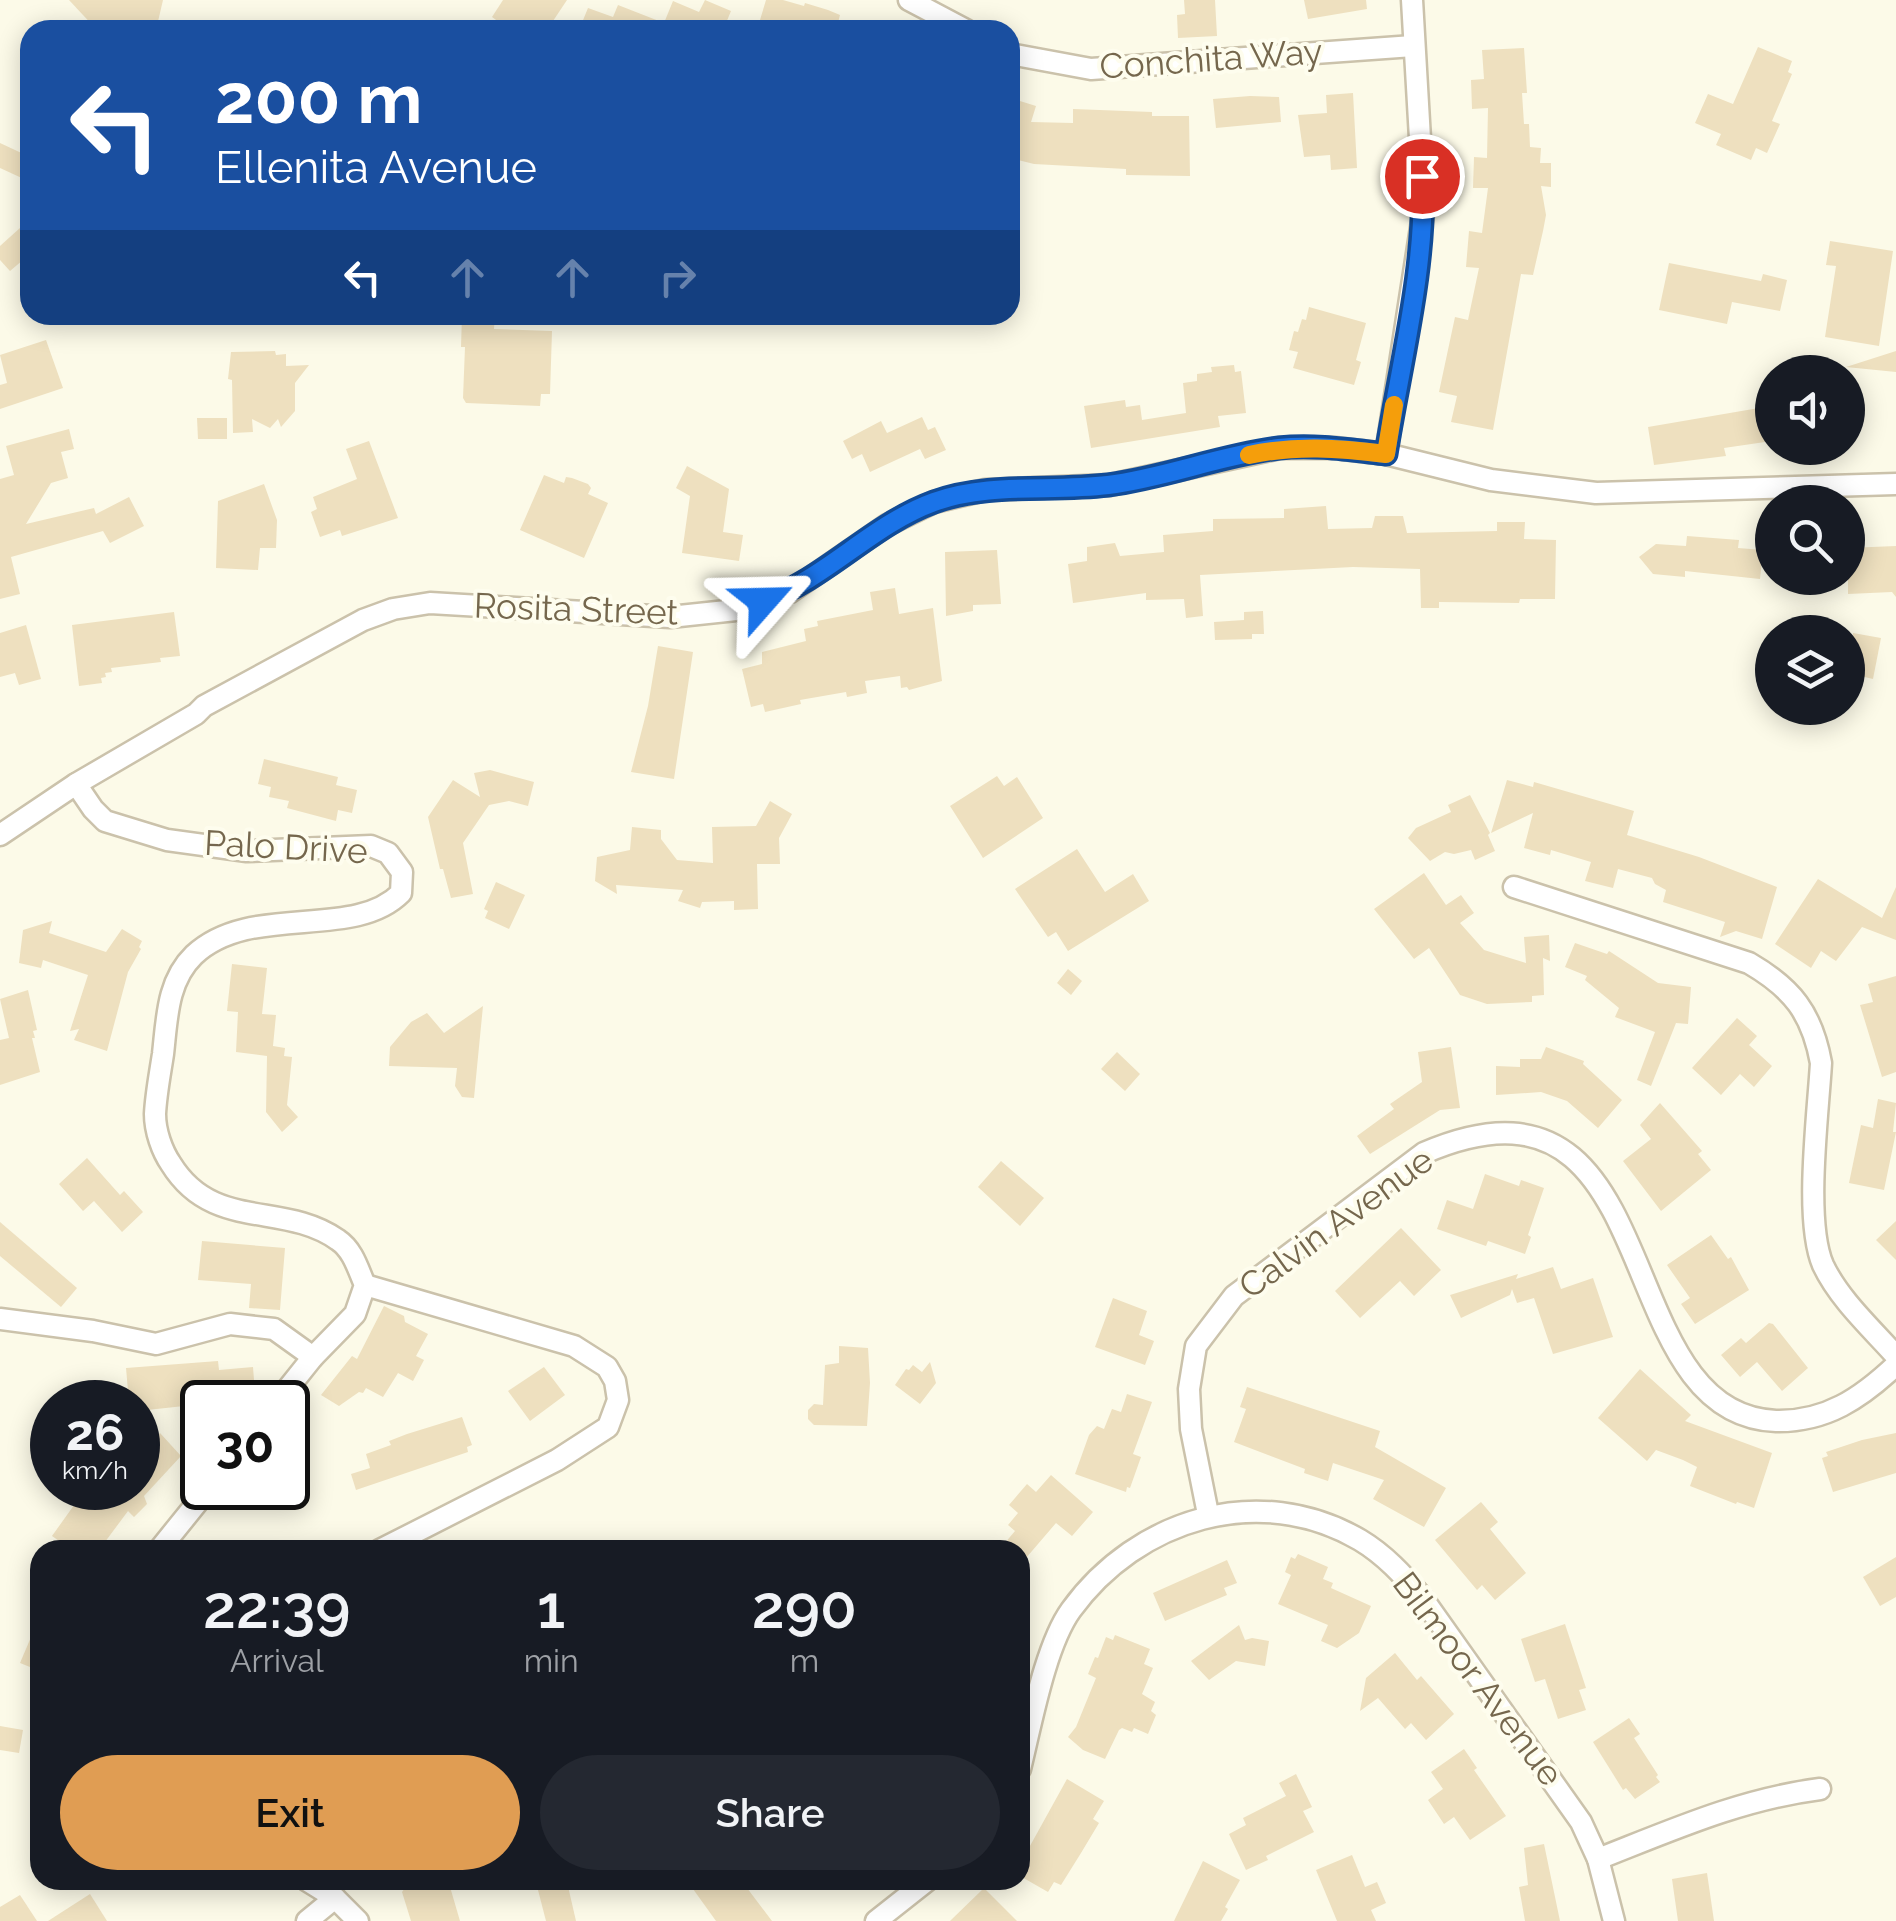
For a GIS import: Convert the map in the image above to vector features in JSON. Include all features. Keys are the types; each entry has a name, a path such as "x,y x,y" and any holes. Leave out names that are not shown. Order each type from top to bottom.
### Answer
{"street":[{"path":"909,0 947,20"},
{"path":"1386,454 1424,208 1412,0"},
{"name":"Conchita Way","path":"1020,56 1091,69 1413,46"},
{"name":"Rosita Street","path":"0,835 204,706 362,620 393,608 430,603 670,616 736,610 790,592 888,524 934,502 985,490 1110,485 1280,448 1335,448 1386,454 1491,480 1596,493 1896,484"},
{"name":"Palo Drive","path":"76,784 105,821 166,840 247,851 371,846 388,853 402,872 400,893 387,907 367,914 278,923 232,934 194,955 170,991 155,1118 164,1153 180,1178 200,1197 238,1213 314,1226 342,1242 365,1285"},
{"path":"1514,887 1750,963 1781,981 1791,993 1816,1038 1821,1064 1813,1232 1823,1264 1838,1291 1896,1356"},
{"name":"Calvin Avenue","path":"1208,1514 1191,1429 1188,1388 1196,1346 1218,1312 1424,1153 1459,1138 1492,1132 1525,1134 1560,1148 1586,1170 1610,1204 1682,1363 1729,1408 1760,1420 1799,1422 1837,1410 1870,1390 1896,1364"},
{"path":"295,1380 355,1314 365,1285 574,1346 606,1367 616,1381 618,1400 608,1427 514,1484 400,1540"},
{"path":"0,1319 156,1344 230,1324 274,1329 313,1357"},
{"path":"166,1540 190,1510"},
{"name":"Bilmoor Avenue","path":"1208,1514 1273,1512 1314,1521 1359,1539 1394,1564 1422,1596 1564,1793 1598,1859 1614,1921"},
{"path":"1030,1729 1042,1680 1068,1613 1106,1570 1136,1548 1152,1537 1208,1514"},
{"path":"1598,1859 1725,1808 1771,1795 1820,1789"},
{"path":"322,1890 358,1921"},
{"path":"890,1917 918,1890"},
{"path":"307,1921 334,1898"}],"building":[{"path":"69,0 163,0 158,20 88,20"},
{"path":"503,0 567,0 554,20 492,17"},
{"path":"705,0 731,11 727,20 665,20 673,1 699,12"},
{"path":"766,0 804,6 805,3 840,15 839,20 760,20"},
{"path":"1184,0 1215,0 1217,36 1178,38 1177,15 1185,14"},
{"path":"1304,0 1366,0 1367,9 1308,19"},
{"path":"618,5 656,20 583,20 588,8 613,17"},
{"path":"1758,47 1792,61 1788,72 1792,74 1772,121 1780,124 1767,153 1756,148 1751,160 1716,145 1721,134 1695,123 1708,94 1733,104"},
{"path":"1524,48 1524,124 1529,124 1530,147 1541,148 1540,163 1551,163 1551,187 1541,186 1546,215 1543,231 1533,275 1521,274 1493,430 1451,422 1457,396 1439,392 1455,317 1468,320 1479,268 1466,267 1469,231 1482,233 1488,188 1473,188 1474,157 1487,158 1488,108 1472,109 1471,80 1484,79 1482,50"},
{"path":"1353,93 1357,168 1331,170 1330,155 1304,157 1298,115 1327,113 1326,95"},
{"path":"1279,97 1281,122 1216,128 1213,99"},
{"path":"1020,101 1036,106 1031,122 1073,123 1073,109 1189,116 1190,176 1126,175 1126,169 1020,160"},
{"path":"0,143 20,152 20,177 0,168"},
{"path":"20,228 20,262 10,271 0,260 0,246"},
{"path":"1830,241 1893,251 1879,346 1825,337 1836,266 1826,265"},
{"path":"1669,263 1761,281 1763,274 1787,280 1780,311 1732,302 1727,324 1659,310"},
{"path":"1309,307 1366,323 1354,385 1293,368 1298,352 1289,350 1294,331 1298,332 1302,319 1306,320"},
{"path":"462,325 552,331 550,394 541,394 540,406 466,403 465,347 461,347"},
{"path":"46,340 63,388 0,409 0,385 7,383 0,355"},
{"path":"275,351 276,355 286,354 286,366 309,365 295,383 295,411 281,427 278,419 270,428 252,419 253,432 233,433 232,380 228,379 231,352"},
{"path":"1896,351 1896,372 1865,369 1865,361"},
{"path":"1234,365 1235,372 1241,371 1246,413 1218,416 1220,427 1091,448 1084,406 1125,400 1126,407 1140,405 1142,420 1186,413 1183,383 1197,381 1197,374 1212,372 1211,367"},
{"path":"1755,409 1755,443 1724,448 1726,456 1654,465 1648,427"},
{"path":"922,417 928,430 935,427 946,450 925,459 920,449 870,472 862,454 852,459 843,441 881,421 887,433"},
{"path":"197,418 227,418 227,439 198,439"},
{"path":"69,429 74,449 61,452 68,478 51,483 26,524 94,508 96,514 129,497 144,526 110,543 103,531 11,557 20,594 0,599 0,479 14,475 6,446"},
{"path":"369,441 398,518 342,536 340,530 320,537 311,512 317,509 313,497 357,479 346,449"},
{"path":"687,466 729,489 723,532 743,535 739,561 682,553 690,496 676,488"},
{"path":"544,475 564,483 566,477 588,484 588,494 608,503 584,558 520,530"},
{"path":"264,484 277,520 276,548 260,548 258,570 216,568 218,501"},
{"path":"1326,506 1328,529 1372,528 1375,516 1403,516 1407,533 1497,531 1497,522 1525,522 1524,539 1556,540 1555,599 1520,599 1519,603 1439,602 1439,608 1421,608 1420,569 1353,567 1200,575 1203,616 1186,618 1184,599 1146,600 1146,593 1073,603 1068,564 1087,561 1087,547 1115,543 1120,556 1164,552 1163,535 1213,531 1213,519 1284,518 1284,509"},
{"path":"1687,536 1739,540 1738,548 1755,549 1755,578 1685,571 1685,577 1653,574 1639,557 1656,544 1686,546"},
{"path":"1896,546 1896,597 1892,592 1865,593 1865,547"},
{"path":"997,550 1001,604 973,605 973,611 946,616 945,552"},
{"path":"895,588 899,614 933,608 942,681 909,690 901,688 900,676 865,681 867,693 847,697 846,692 800,700 801,704 765,712 763,704 751,707 742,669 762,664 762,652 806,641 804,629 818,626 817,621 873,610 870,592"},
{"path":"1263,611 1264,634 1252,634 1252,639 1215,640 1214,622 1244,620 1244,612"},
{"path":"174,612 180,656 111,668 112,672 101,678 102,683 79,686 72,625"},
{"path":"26,625 41,679 19,685 15,673 0,677 0,633"},
{"path":"1865,635 1881,638 1873,679 1865,677"},
{"path":"658,646 693,652 674,779 631,772"},
{"path":"264,759 338,777 336,785 357,790 352,813 338,810 336,821 287,808 289,801 269,797 271,787 258,784"},
{"path":"490,770 534,782 528,806 509,801 489,805 463,843 473,894 451,898 428,817 453,780 480,797 474,773"},
{"path":"997,776 1004,786 1017,777 1043,818 983,858 950,806"},
{"path":"1507,780 1533,787 1534,782 1634,811 1627,835 1777,887 1762,939 1736,931 1720,937 1725,922 1663,902 1666,890 1652,878 1618,869 1613,888 1585,881 1591,862 1551,850 1550,855 1524,848 1533,813 1491,833"},
{"path":"1470,795 1495,851 1475,860 1471,850 1445,852 1430,861 1408,838 1416,828 1451,812 1448,805"},
{"path":"770,801 792,814 779,838 780,864 757,864 758,909 734,910 734,901 702,902 700,908 678,901 683,890 616,885 617,894 595,881 597,857 630,850 632,827 661,830 661,839 677,860 713,863 712,827 756,826"},
{"path":"1077,849 1105,892 1133,874 1149,901 1068,951 1056,932 1048,937 1015,889"},
{"path":"1424,873 1446,905 1461,895 1474,913 1460,923 1484,950 1526,963 1524,937 1549,935 1550,961 1543,958 1544,995 1532,996 1532,1002 1487,1004 1460,995 1429,948 1414,959 1374,909"},
{"path":"1818,879 1882,918 1896,887 1896,940 1862,927 1836,961 1821,951 1811,968 1775,944"},
{"path":"496,882 525,895 509,929 485,918 488,911 484,909"},
{"path":"52,921 49,933 106,952 122,929 142,941 128,972 107,1051 74,1040 79,1029 70,1031 88,975 43,960 41,968 19,963 23,930"},
{"path":"1575,943 1607,954 1609,951 1658,983 1691,987 1688,1024 1676,1023 1651,1086 1637,1080 1655,1032 1615,1017 1619,1008 1585,980 1587,976 1565,967"},
{"path":"232,964 267,968 262,1014 276,1015 273,1046 285,1048 284,1056 292,1057 287,1105 298,1117 282,1132 266,1112 267,1056 236,1052 238,1012 227,1011"},
{"path":"1068,969 1082,981 1071,995 1057,983"},
{"path":"1896,976 1896,1072 1882,1077 1860,1005 1873,1002 1868,984"},
{"path":"28,990 37,1030 32,1038 40,1072 0,1085 0,1040 9,1038 0,999"},
{"path":"483,1006 474,1098 462,1097 455,1086 457,1068 389,1066 390,1047 411,1022 427,1013 444,1033"},
{"path":"1737,1018 1757,1036 1749,1045 1772,1066 1754,1087 1740,1074 1721,1095 1692,1068"},
{"path":"1451,1047 1460,1108 1440,1110 1370,1154 1357,1136 1394,1109 1390,1104 1422,1082 1418,1052"},
{"path":"1546,1047 1584,1061 1622,1100 1598,1128 1567,1101 1541,1092 1496,1095 1496,1066 1520,1067 1520,1059 1541,1059"},
{"path":"1117,1052 1140,1074 1125,1091 1101,1069"},
{"path":"1878,1099 1896,1103 1896,1132 1884,1190 1849,1183 1861,1125 1873,1128"},
{"path":"1660,1103 1702,1151 1698,1154 1711,1170 1661,1211 1623,1161 1651,1139 1640,1125"},
{"path":"87,1158 120,1195 124,1191 143,1212 122,1232 94,1201 83,1211 59,1184"},
{"path":"1001,1161 1044,1198 1020,1226 978,1187"},
{"path":"1485,1174 1519,1186 1521,1180 1544,1188 1525,1254 1437,1229 1447,1200 1473,1209"},
{"path":"1896,1221 1896,1260 1876,1240"},
{"path":"0,1222 77,1288 61,1307 0,1256"},
{"path":"1401,1228 1441,1270 1414,1296 1400,1281 1360,1318 1335,1291"},
{"path":"1711,1235 1728,1259 1731,1257 1749,1290 1695,1324 1681,1304 1690,1298 1667,1265"},
{"path":"202,1241 285,1248 280,1310 249,1308 251,1284 198,1280"},
{"path":"1553,1267 1561,1289 1593,1278 1613,1337 1553,1354 1534,1298 1517,1303 1512,1289 1510,1295 1461,1318 1450,1295 1518,1274 1516,1279"},
{"path":"1113,1298 1147,1311 1139,1335 1154,1341 1145,1365 1095,1347"},
{"path":"384,1306 428,1334 416,1356 424,1360 413,1381 398,1373 383,1397 366,1388 339,1406 321,1395 352,1356 357,1359"},
{"path":"1769,1323 1808,1368 1782,1391 1757,1362 1740,1377 1721,1355 1741,1338 1746,1343"},
{"path":"839,1346 868,1348 867,1426 814,1425 808,1419 808,1410 814,1404 823,1405 825,1365 839,1363"},
{"path":"218,1361 219,1370 253,1367 254,1380 180,1380 180,1406 160,1409 160,1380 127,1380 126,1368"},
{"path":"930,1362 936,1383 920,1404 895,1385 906,1369 913,1365 922,1372"},
{"path":"544,1367 565,1395 530,1421 508,1391"},
{"path":"1640,1369 1691,1415 1685,1421 1772,1453 1754,1508 1690,1486 1697,1467 1656,1450 1647,1461 1598,1418"},
{"path":"1247,1387 1380,1431 1375,1447 1446,1488 1424,1527 1373,1499 1384,1480 1333,1463 1328,1481 1234,1442 1246,1409 1240,1407"},
{"path":"1127,1394 1152,1402 1133,1454 1141,1457 1126,1492 1075,1474 1089,1435 1097,1426 1104,1429 1112,1409 1121,1412"},
{"path":"462,1417 472,1445 467,1447 468,1452 356,1490 351,1474 370,1468 366,1454 407,1434"},
{"path":"160,1433 180,1455 160,1479"},
{"path":"1896,1433 1896,1473 1833,1492 1822,1458 1828,1456 1826,1452"},
{"path":"1051,1475 1093,1512 1072,1536 1056,1523 1030,1553 1030,1540 1007,1540 1015,1531 1008,1525 1018,1513 1009,1505 1027,1484 1036,1492"},
{"path":"1481,1502 1498,1522 1490,1529 1526,1573 1495,1600 1482,1585 1477,1590 1435,1540"},
{"path":"71,1510 141,1510 134,1517 128,1511 106,1540 58,1540 52,1536"},
{"path":"1298,1554 1328,1567 1323,1579 1333,1583 1331,1588 1371,1606 1359,1633 1337,1648 1321,1641 1328,1625 1278,1604 1291,1575 1285,1572 1291,1557 1295,1559"},
{"path":"1896,1557 1896,1597 1880,1606 1863,1577"},
{"path":"1227,1560 1237,1583 1224,1588 1227,1595 1165,1621 1153,1593"},
{"path":"1565,1624 1586,1688 1579,1690 1586,1710 1558,1719 1545,1679 1535,1682 1521,1639"},
{"path":"1239,1625 1245,1640 1269,1641 1265,1666 1236,1661 1209,1680 1191,1661"},
{"path":"1115,1635 1150,1649 1144,1664 1153,1668 1142,1694 1155,1702 1151,1711 1156,1715 1148,1734 1134,1728 1132,1732 1119,1730 1105,1759 1083,1750 1068,1737 1096,1678 1088,1674 1095,1657 1098,1658 1106,1637 1113,1640"},
{"path":"30,1640 30,1667 20,1663"},
{"path":"1395,1653 1454,1714 1426,1740 1411,1723 1405,1729 1378,1698 1360,1711 1366,1678"},
{"path":"1629,1718 1640,1734 1634,1738 1660,1782 1635,1799 1626,1788 1623,1790 1593,1742"},
{"path":"0,1726 23,1730 19,1753 0,1750"},
{"path":"1464,1749 1506,1816 1470,1840 1454,1817 1444,1824 1428,1800 1443,1789 1431,1772"},
{"path":"1296,1774 1312,1807 1303,1811 1314,1832 1246,1870 1229,1834 1246,1825 1243,1818 1286,1796 1279,1783"},
{"path":"1067,1779 1104,1801 1093,1819 1099,1823 1061,1885 1054,1882 1048,1892 1030,1882 1030,1846"},
{"path":"1544,1844 1560,1921 1525,1921 1519,1887 1528,1885 1524,1848"},
{"path":"1352,1855 1365,1887 1377,1882 1386,1903 1371,1910 1376,1921 1337,1921 1316,1870"},
{"path":"1203,1861 1240,1880 1225,1907 1228,1909 1221,1921 1174,1921"},
{"path":"1707,1873 1714,1921 1678,1921 1672,1879"},
{"path":"451,1890 460,1921 411,1921 402,1892"},
{"path":"538,1890 569,1890 576,1921 546,1921"},
{"path":"694,1890 749,1890 772,1921 716,1921"},
{"path":"986,1890 1017,1921 950,1921"},
{"path":"90,1894 107,1921 48,1921"},
{"path":"20,1895 37,1921 0,1921 0,1907"}],"slow traffic":[{"path":"1249,455 1280,448 1335,448 1386,454 1394,405"}],"route":[{"path":"763,601 790,592 888,524 934,502 985,490 1110,485 1280,448 1335,448 1386,454 1420,245 1422,176"}]}
